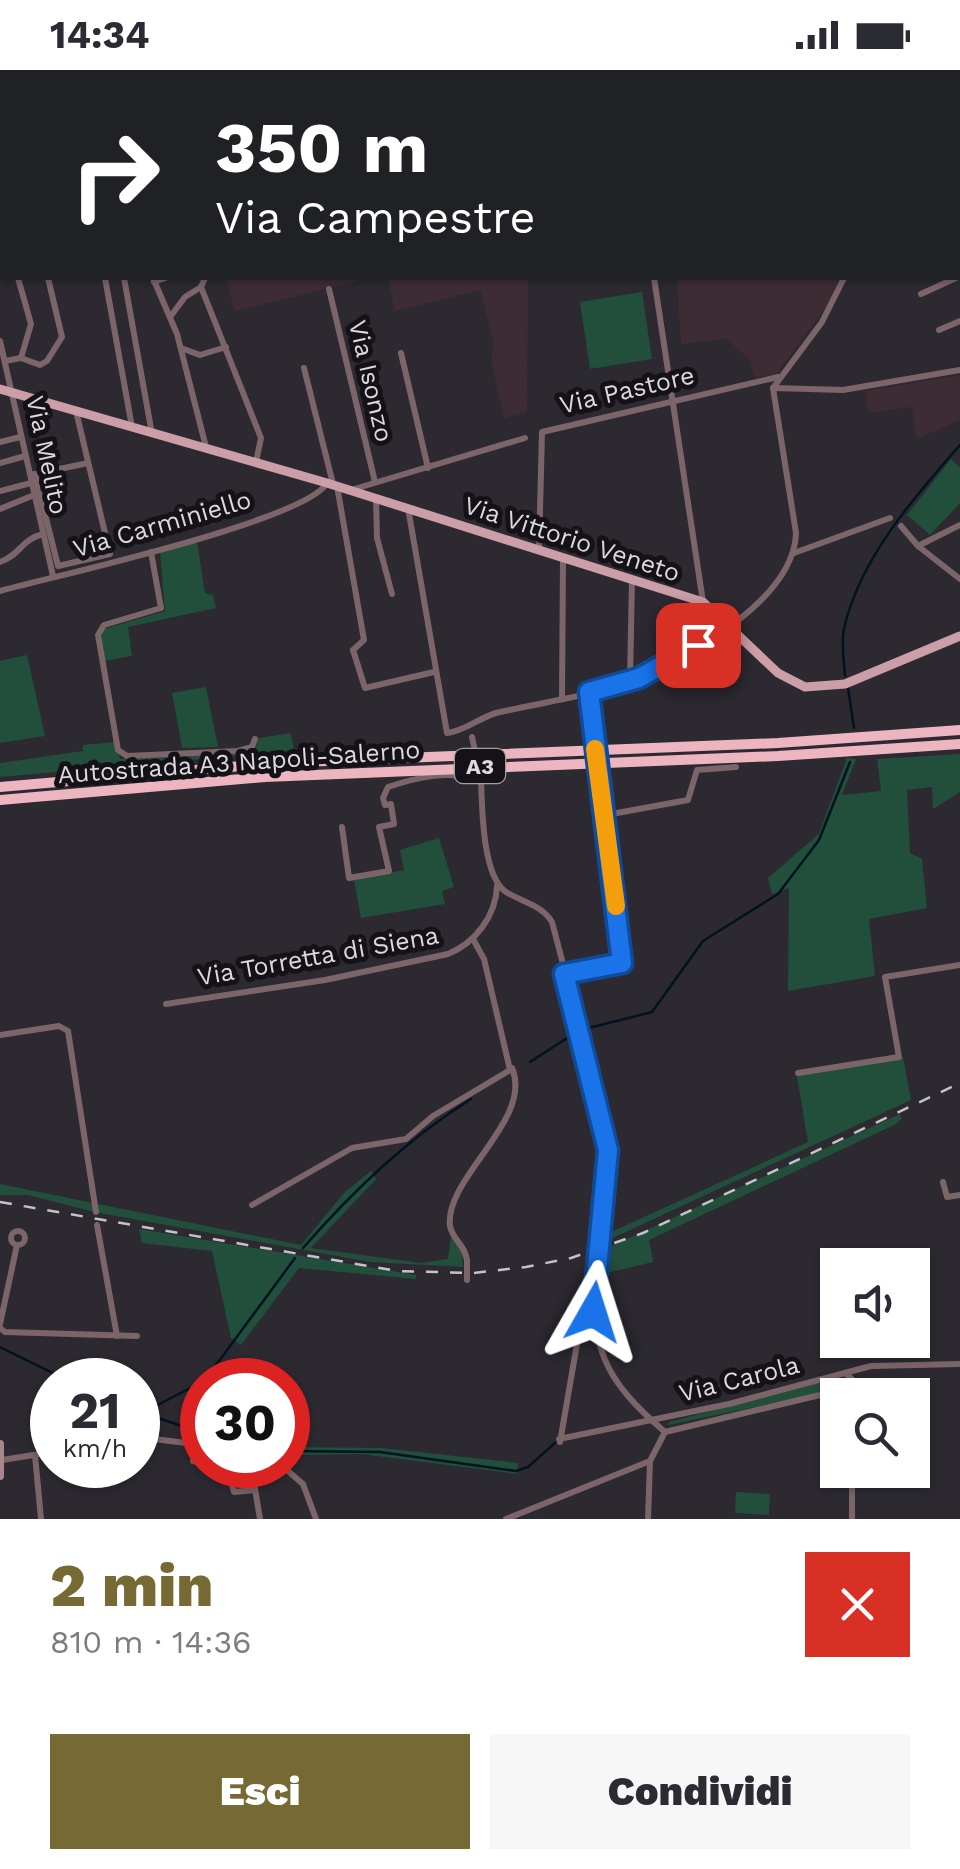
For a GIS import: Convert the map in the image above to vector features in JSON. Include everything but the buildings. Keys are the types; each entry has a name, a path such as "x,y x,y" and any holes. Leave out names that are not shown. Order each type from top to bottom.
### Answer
{"highway":[{"name":"Autostrada A3 Napoli-Salerno","path":"0,787 276,762 960,730"},
{"name":"Autostrada A3 Napoli-Salerno","path":"0,800 265,776 960,746"}],"main road":[{"name":"Via Vittorio Veneto","path":"0,389 350,490 703,602 778,673 796,684 818,688 845,684 960,636"},
{"path":"0,1444 0,1476"}],"street":[{"path":"19,280 31,324 22,358"},
{"path":"5,361 48,361 62,337 48,280"},
{"path":"105,280 132,427"},
{"path":"124,280 152,434"},
{"path":"153,280 181,348 206,448"},
{"path":"170,318 204,280"},
{"path":"654,280 703,602"},
{"path":"408,508 444,729 454,732 488,715 630,680 731,625 762,600 794,554 796,533 773,388 822,322 843,280"},
{"path":"922,294 952,280"},
{"path":"201,287 260,438 256,462"},
{"name":"Via Isonzo","path":"329,289 375,482"},
{"path":"938,330 960,321"},
{"name":"Via Melito","path":"0,341 53,576"},
{"path":"181,348 200,354 226,347"},
{"path":"401,353 428,468"},
{"path":"304,368 360,614 364,640 353,650 366,688 434,672"},
{"path":"773,388 843,390 960,370"},
{"name":"Via Pastore","path":"539,550 542,432 778,377"},
{"path":"32,478 58,566 110,554 76,411"},
{"path":"0,442 20,437"},
{"path":"350,490 525,438"},
{"path":"0,463 25,456"},
{"path":"0,491 88,463"},
{"name":"Via Carminiello","path":"0,590 151,552 318,495 332,485"},
{"path":"0,509 34,495"},
{"path":"376,498 376,538 392,594"},
{"path":"794,554 890,518"},
{"path":"918,546 960,525"},
{"path":"901,526 918,546 960,579"},
{"path":"0,562 14,556 24,541 43,534"},
{"path":"151,552 161,608 104,625 98,635 118,750 127,756 238,751 252,747 255,739"},
{"path":"562,698 563,558"},
{"path":"630,680 632,579"},
{"path":"564,974 622,963 589,692"},
{"path":"468,726 481,780 491,872 497,884 550,918 606,1128 607,1185 594,1294 596,1336 606,1367 626,1398 665,1432"},
{"path":"606,815 688,800 697,770 736,767"},
{"path":"342,828 349,878 389,870 379,827 394,824 391,804 385,805 383,798 388,787 420,778 462,776 481,780"},
{"name":"Via Torretta di Siena","path":"166,1004 427,959 466,947 494,906 497,884"},
{"name":"Via Torretta di Siena","path":"467,1280 467,1260 450,1226 452,1216 464,1181 502,1133 515,1082 484,960 473,939"},
{"path":"798,1073 899,1057 885,977 960,964"},
{"path":"0,1035 59,1026 68,1031 96,1212"},
{"path":"252,1205 352,1148 406,1138 512,1067"},
{"path":"943,1182 947,1196 960,1194"},
{"path":"97,1225 117,1336"},
{"path":"17,1245 0,1326 5,1332 137,1336"},
{"name":"Via Carola","path":"594,1294 582,1315 560,1440 844,1373"},
{"path":"844,1373 871,1366 960,1364"},
{"path":"857,1378 871,1366"},
{"path":"844,1373 850,1378"},
{"path":"665,1432 820,1401"},
{"path":"648,1519 650,1460 665,1432"},
{"path":"2,1460 30,1456"},
{"path":"506,1519 650,1460"},
{"path":"38,1488 41,1519"},
{"path":"233,1488 234,1492 255,1490 260,1519"},
{"path":"304,1488 316,1519"},
{"path":"852,1488 852,1519"}],"shaded area":[{"path":"227,280 362,280 235,311"},
{"path":"387,280 528,280 527,412 504,418 491,361 494,342 480,290 395,311"},
{"path":"677,280 838,280 832,299 777,373 755,378 750,360 727,339 681,344"},
{"path":"960,375 960,420 916,439 912,407 869,413 865,391"}],"green space":[{"path":"642,292 652,359 590,369 580,302"},
{"path":"951,459 960,467 960,503 930,535 907,515"},
{"path":"197,542 205,593 213,595 216,608 128,627 132,656 105,661 100,640 104,629 165,611 160,552"},
{"path":"27,655 45,736 0,743 0,661"},
{"path":"206,687 218,747 182,748 172,693"},
{"path":"291,733 294,751 0,777 0,763 83,751 83,745 114,742 120,759 246,754 255,750 259,738"},
{"path":"960,754 960,792 933,809 932,787 907,790 910,853 922,859 927,908 869,919 875,976 788,991 789,888 772,894 768,878 819,834 847,758 856,759 842,795 881,791 877,759"},
{"path":"439,838 454,887 442,891 445,904 361,918 354,880 404,870 400,850"},
{"path":"903,1057 911,1100 606,1241 607,1234 808,1142 797,1076"},
{"path":"900,1114 902,1119 894,1125 649,1240 653,1262 602,1274 605,1249"},
{"path":"371,1171 376,1179 311,1248 421,1263 448,1259 451,1235 462,1253 463,1267 370,1262 94,1212 28,1195 0,1195 0,1184 301,1245 344,1193"},
{"path":"139,1229 416,1275 416,1279 299,1268 241,1345 231,1338 212,1251 142,1243"},
{"path":"820,1383 820,1394 668,1425"},
{"path":"310,1447 381,1448 518,1463 517,1474 362,1454 310,1455"},
{"path":"736,1492 770,1494 769,1515 735,1513"}],"waterway":[{"path":"845,676 844,629 862,578 890,531 960,445"},
{"path":"848,688 854,728"},
{"path":"581,1030 652,1012 703,941 778,894 819,840 850,762"},
{"path":"530,1062 575,1033"},
{"path":"303,1248 381,1167 471,1099"},
{"path":"221,1358 295,1258"},
{"path":"0,1347 30,1362"},
{"path":"160,1404 180,1393"},
{"path":"160,1419 180,1425"},
{"path":"310,1451 380,1452 516,1471 528,1467 555,1443"}],"railway":[{"path":"0,1202 397,1271 473,1273 526,1267 571,1258 643,1233 960,1083"}],"slow traffic":[{"path":"595,749 616,906"}],"route":[{"path":"593,1312 608,1150 606,1128 564,974 622,963 589,692 639,678 698,645"}]}
